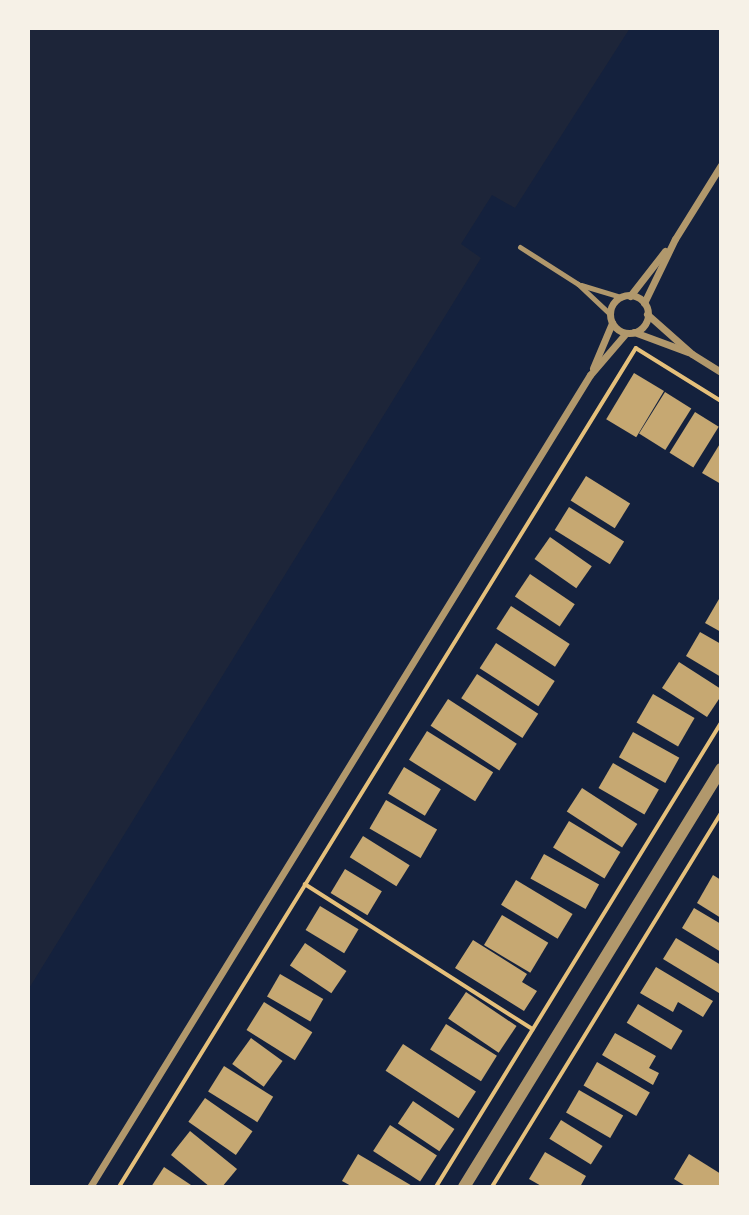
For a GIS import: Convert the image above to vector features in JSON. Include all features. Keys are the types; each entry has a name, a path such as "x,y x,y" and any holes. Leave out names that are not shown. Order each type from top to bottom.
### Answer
{"street":[{"path":"590,375 630,333 644,325 647,314 644,303 675,239 721,165"},
{"path":"90,1187 590,375 612,323 610,314 613,304 626,296 675,239"},
{"path":"626,296 644,303"},
{"path":"647,314 692,354 721,372"},
{"path":"612,323 630,333 692,354"},
{"path":"464,1187 721,769"}],"lane":[{"path":"520,247 578,284 610,314"},
{"path":"578,284 626,296"}],"path":[{"path":"119,1187 636,348 721,401"},
{"path":"436,1187 721,723"},
{"path":"492,1187 721,814"},
{"path":"305,884 533,1029"}],"shaded area":[{"path":"28,28 630,28 515,208 492,195 461,244 481,258 28,990"}],"building":[{"path":"634,373 664,391 636,437 606,419"},
{"path":"665,392 691,408 665,450 639,434"},
{"path":"695,412 719,427 693,468 670,453"},
{"path":"721,442 721,484 702,473"},
{"path":"586,476 630,504 615,528 571,501"},
{"path":"569,507 624,541 610,564 555,530"},
{"path":"550,537 592,566 576,588 535,559"},
{"path":"530,574 575,604 560,627 515,596"},
{"path":"719,599 721,600 721,632 705,623"},
{"path":"511,606 570,644 555,667 496,629"},
{"path":"700,632 721,644 721,677 686,656"},
{"path":"496,643 555,681 538,706 480,668"},
{"path":"679,662 721,689 721,696 707,717 662,688"},
{"path":"477,674 538,714 522,738 461,698"},
{"path":"653,694 695,718 678,747 636,723"},
{"path":"448,699 517,744 499,770 431,726"},
{"path":"427,731 493,772 475,801 409,760"},
{"path":"633,732 679,758 665,783 619,757"},
{"path":"613,763 659,790 644,815 598,788"},
{"path":"404,767 441,789 425,816 388,794"},
{"path":"582,788 637,824 622,847 567,811"},
{"path":"386,800 437,830 421,858 370,829"},
{"path":"569,821 620,852 604,878 553,848"},
{"path":"363,836 410,865 396,886 350,857"},
{"path":"544,854 599,885 586,909 530,878"},
{"path":"345,869 382,891 367,915 331,893"},
{"path":"713,875 721,880 721,918 697,903"},
{"path":"516,880 573,914 558,939 501,905"},
{"path":"320,906 359,929 344,953 306,930"},
{"path":"694,908 721,924 721,952 682,928"},
{"path":"502,915 548,943 530,973 484,945"},
{"path":"676,938 721,965 719,993 663,959"},
{"path":"473,940 527,974 522,982 537,991 524,1011 455,968"},
{"path":"305,943 346,971 331,993 290,965"},
{"path":"656,967 713,1001 703,1017 678,1002 673,1012 640,993"},
{"path":"280,974 323,999 310,1022 267,997"},
{"path":"466,992 517,1026 499,1053 448,1019"},
{"path":"264,1002 312,1032 295,1060 247,1030"},
{"path":"638,1004 683,1031 671,1050 627,1023"},
{"path":"446,1024 497,1056 481,1081 430,1049"},
{"path":"615,1033 656,1056 649,1068 659,1073 653,1085 602,1055"},
{"path":"251,1038 283,1061 264,1087 232,1064"},
{"path":"403,1044 476,1091 459,1118 386,1071"},
{"path":"597,1062 650,1092 636,1116 584,1085"},
{"path":"224,1066 273,1097 257,1122 208,1091"},
{"path":"579,1090 623,1116 610,1138 566,1113"},
{"path":"205,1098 253,1131 236,1155 188,1122"},
{"path":"413,1101 454,1129 439,1151 398,1123"},
{"path":"561,1120 603,1146 591,1165 549,1139"},
{"path":"390,1125 437,1155 420,1181 373,1151"},
{"path":"190,1131 237,1169 222,1187 210,1187 171,1155"},
{"path":"545,1152 586,1176 580,1187 543,1187 529,1179"},
{"path":"358,1154 414,1187 353,1187 342,1181"},
{"path":"689,1154 721,1174 721,1187 687,1187 674,1179"},
{"path":"164,1167 194,1187 151,1187"}]}
